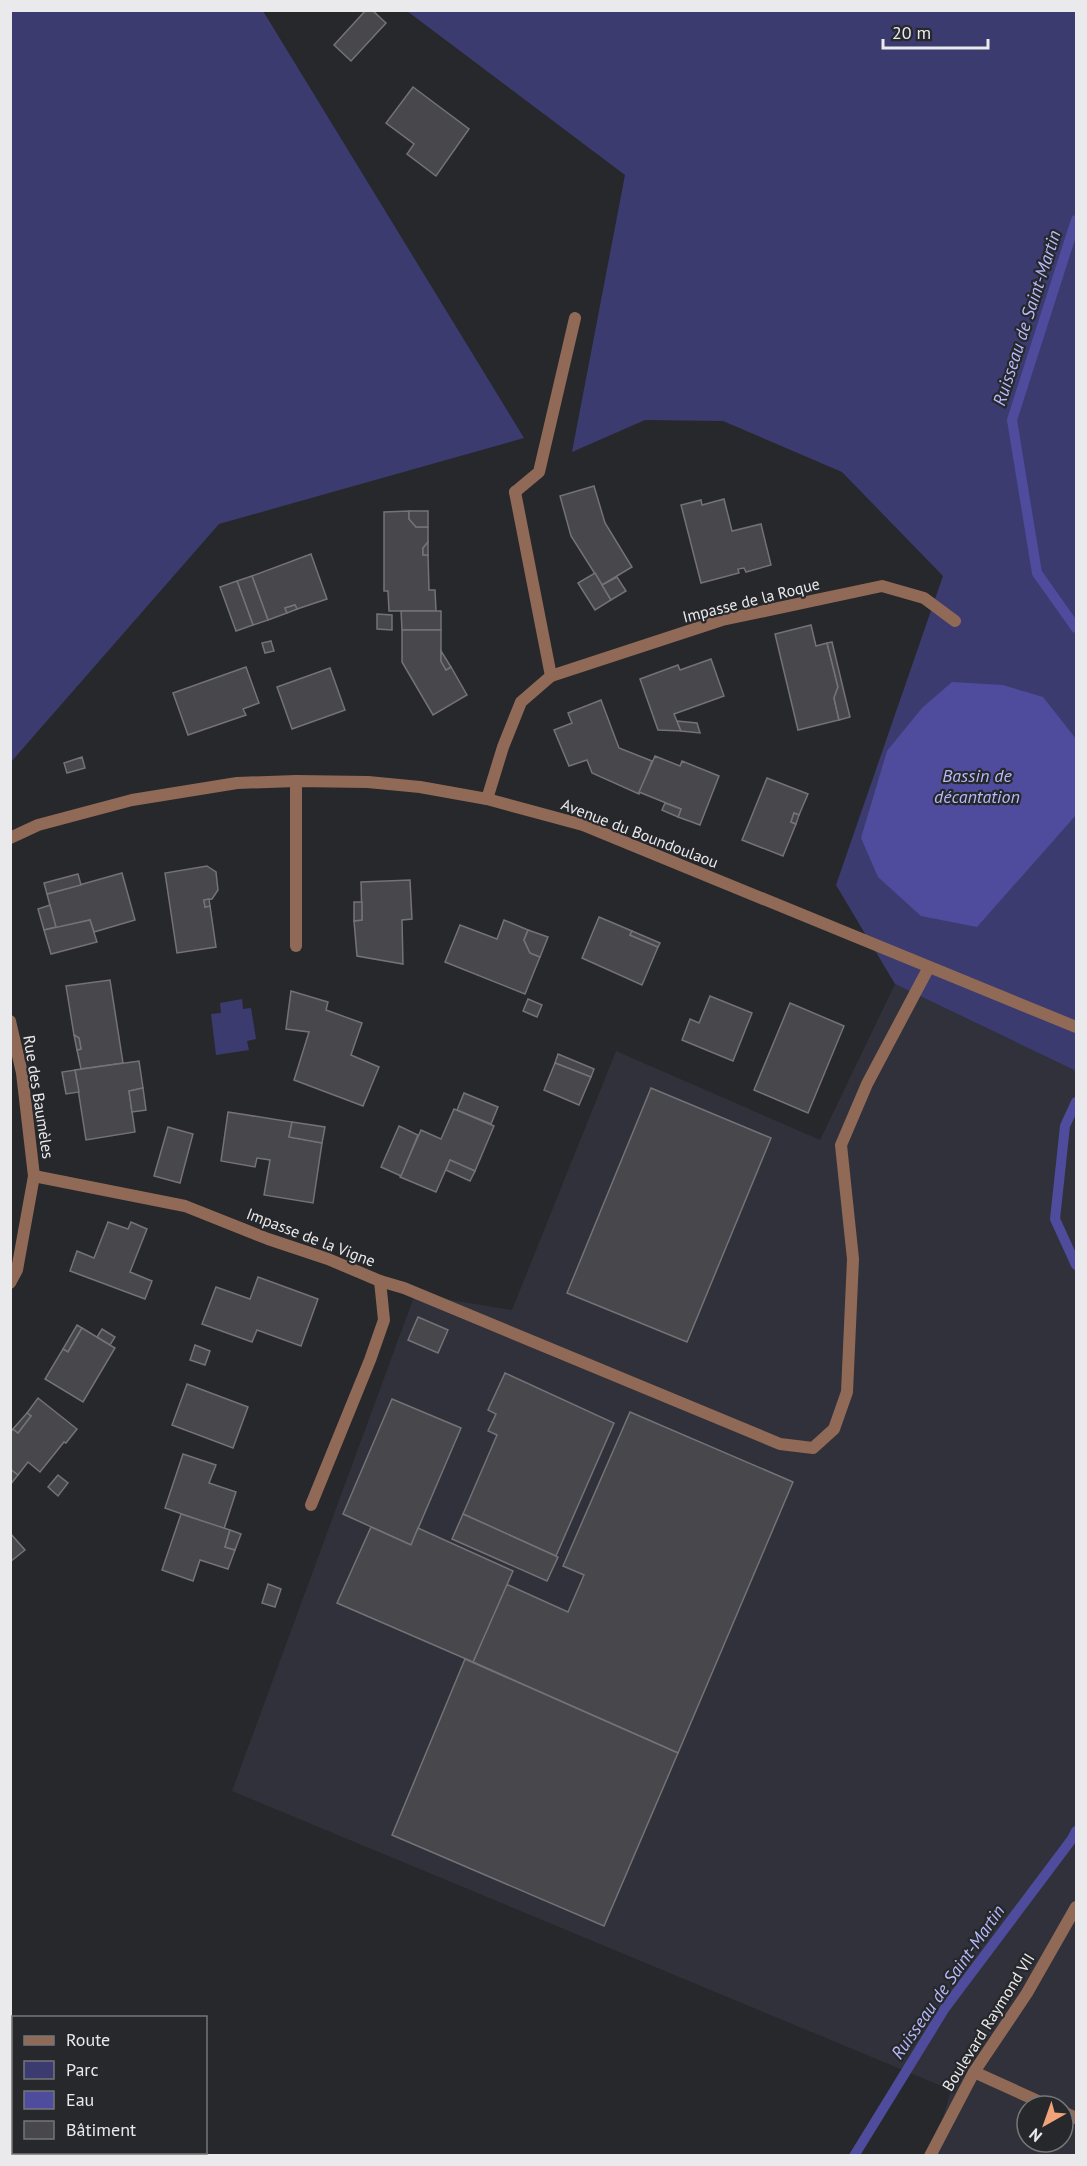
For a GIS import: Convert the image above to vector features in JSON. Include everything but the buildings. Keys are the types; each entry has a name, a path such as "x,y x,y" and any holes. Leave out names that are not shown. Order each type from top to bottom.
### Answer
{"street":[{"path":"551,676 515,492 539,472 575,318"},
{"name":"Impasse de la Roque","path":"487,799 503,747 522,702 551,676 722,620 882,586 924,598 955,621"},
{"path":"296,781 296,946"},
{"name":"Avenue du Boundoulaou","path":"10,838 38,825 132,800 237,783 368,782 420,787 487,799 582,825 1074,1026"},
{"path":"380,1281 405,1287 780,1444 813,1448 834,1429 847,1392 853,1259 842,1145 867,1084 929,967"},
{"name":"Rue des Baumèles","path":"10,1022 22,1073 34,1176 16,1270 10,1283"},
{"name":"Impasse de la Vigne","path":"34,1176 185,1206 268,1239 328,1259 380,1281 384,1320 311,1505"},
{"name":"Boulevard Raymond VII","path":"930,2156 974,2072 1027,1993 1077,1907"},
{"path":"974,2072 1023,2094"}],"shaded area":[{"path":"895,984 1076,1071 1076,2155 932,2155 951,2090 232,1791 415,1294 512,1310 616,1051 820,1140"}],"green space":[{"path":"11,10 263,11 524,438 219,524 11,762"},
{"path":"407,11 1076,11 1076,1071 895,984 836,885 943,576 842,472 723,421 645,420 572,452 625,175"},
{"path":"242,999 243,1009 251,1008 256,1039 247,1041 249,1050 216,1055 211,1014 221,1013 220,1003"}],"water":[{"name":"Bassin de décantation","path":"952,682 1003,685 1043,697 1076,739 1076,815 977,927 921,916 878,877 861,838 887,751 922,708"}],"waterway":[{"name":"Ruisseau de Saint-Martin","path":"1076,220 1012,420 1037,573 1076,628"},
{"name":"Ruisseau de Saint-Martin","path":"1076,1102 1065,1126 1055,1219 1076,1265"},
{"name":"Ruisseau de Saint-Martin","path":"854,2156 945,2008 1076,1831"}]}
